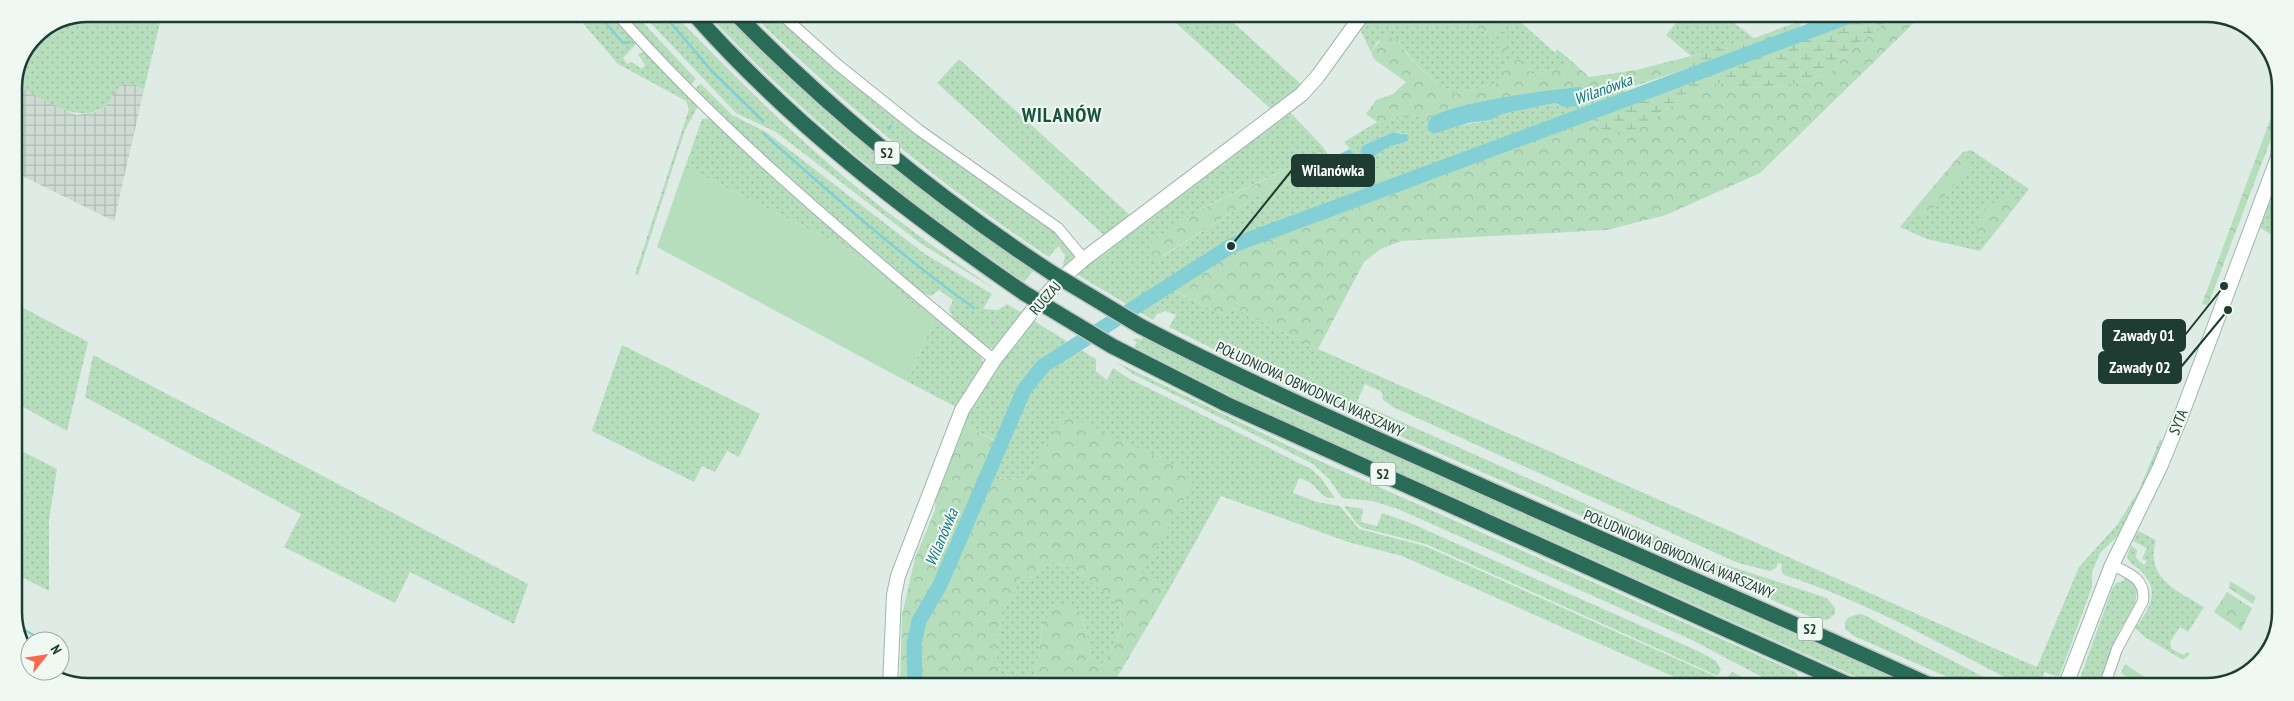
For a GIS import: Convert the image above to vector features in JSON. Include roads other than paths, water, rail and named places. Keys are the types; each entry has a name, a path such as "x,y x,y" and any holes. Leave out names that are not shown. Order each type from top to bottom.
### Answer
{"highway":[{"name":"S2","path":"702,22 811,131 853,167 952,243 1024,293 1112,346 1226,404 1834,678"},
{"name":"POŁUDNIOWA OBWODNICA WARSZAWY","path":"745,22 813,89 917,178 975,221 1052,273 1140,326 1269,391 1684,576 1806,627 1915,678"}],"street":[{"path":"625,22 690,91 766,163 994,360"},
{"path":"790,22 838,65 919,130 1058,228 1084,259"},
{"name":"RUCZAJ","path":"890,678 894,595 898,576 955,424 994,360 1040,302 1061,279 1084,259 1302,94 1318,76 1357,22"},
{"name":"SYTA","path":"2068,678 2112,565 2160,467 2181,416 2271,176"},
{"path":"2107,678 2117,649 2143,601 2144,594 2135,576 2112,565"}],"water":[{"path":"1580,87 1585,90 1588,101 1581,106 1564,107 1555,103 1502,114 1491,120 1468,123 1436,133 1428,131 1429,120 1432,117 1460,107 1526,94"},
{"path":"1393,132 1408,135 1408,141 1388,147 1368,160 1360,152 1362,146"},
{"path":"1350,149 1360,161 1359,164 1342,171 1335,166 1331,158"}],"waterway":[{"path":"605,22 623,43 630,42"},
{"path":"670,22 711,70 763,121"},
{"name":"Wilanówka","path":"915,678 914,644 919,621 940,585 1024,390 1043,366 1231,246 1834,22"},
{"path":"764,134 893,246 974,308"}],"place":[{"name":"Wilanówka","path":"1231,246"},
{"name":"Zawady 01","path":"2224,286"},
{"name":"Zawady 02","path":"2228,310"}],"district":[{"name":"WILANÓW","path":"1062,115"}]}
